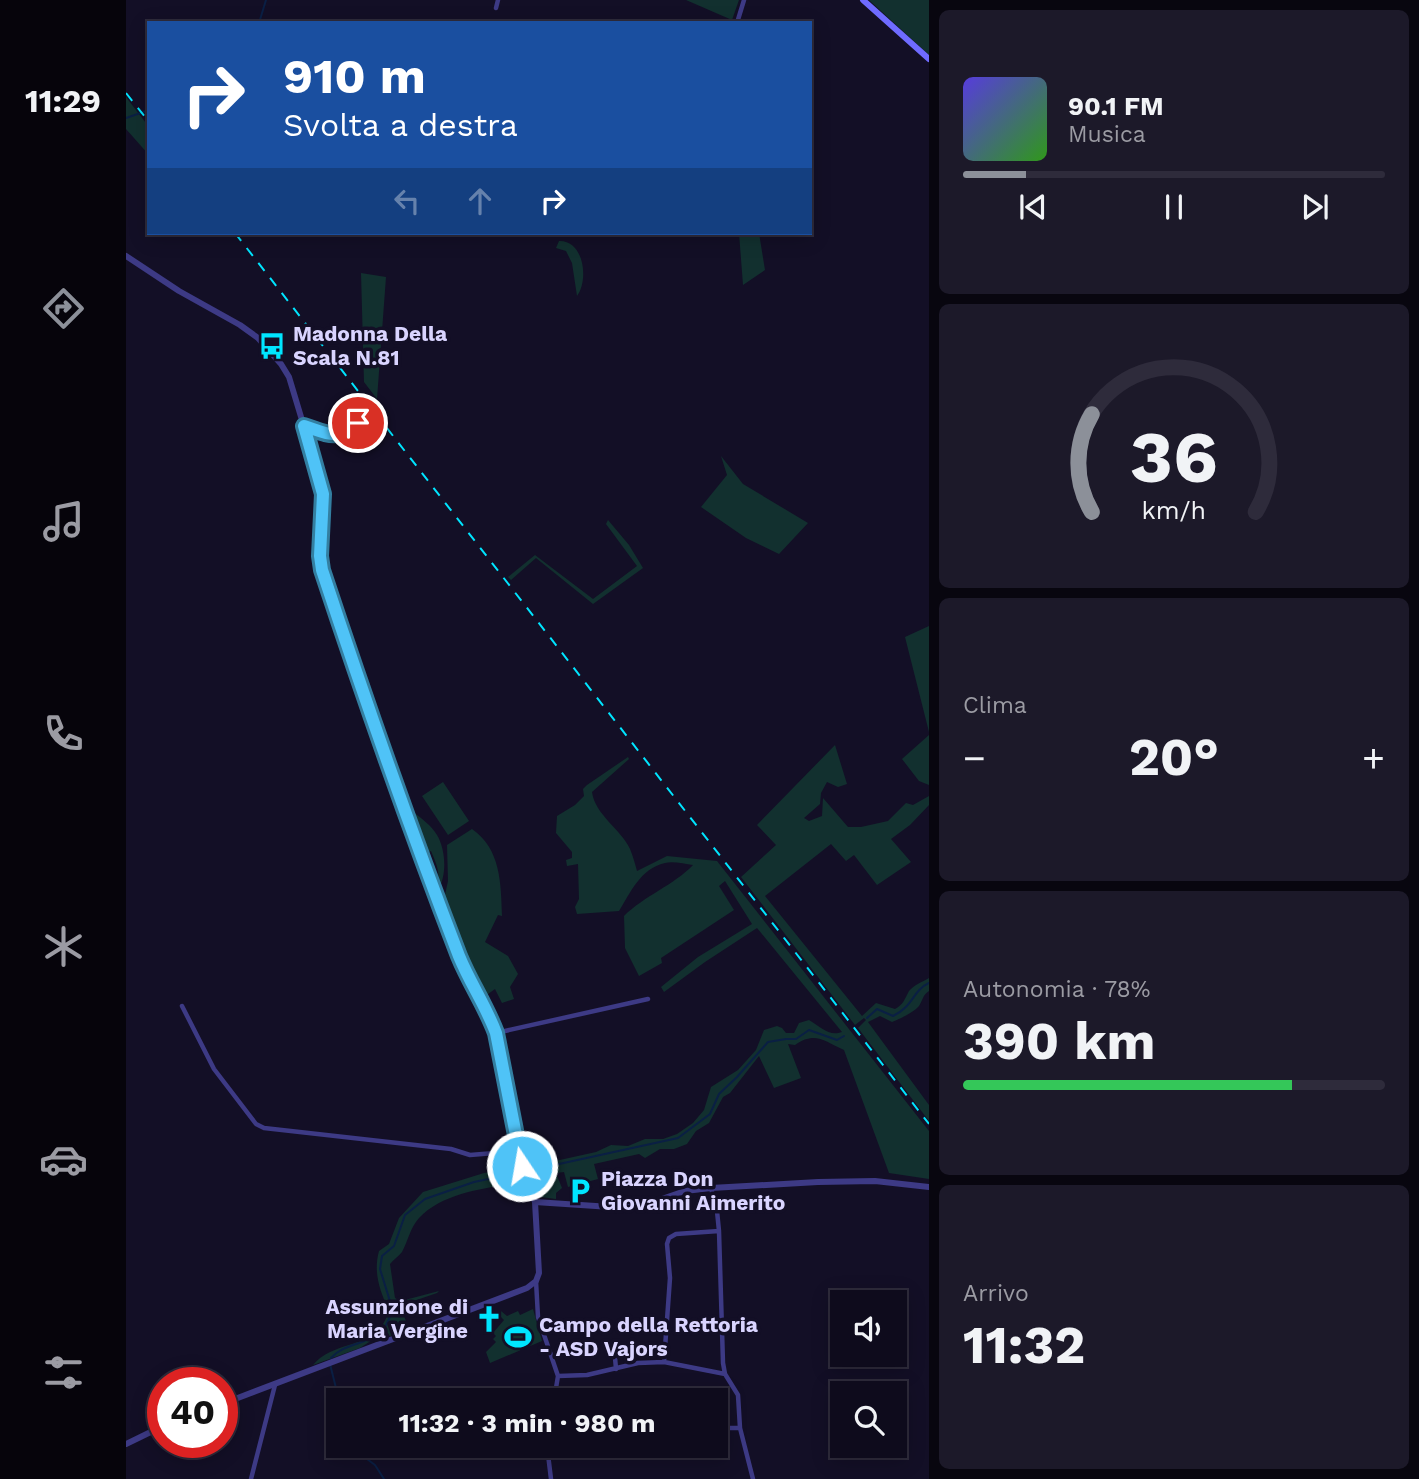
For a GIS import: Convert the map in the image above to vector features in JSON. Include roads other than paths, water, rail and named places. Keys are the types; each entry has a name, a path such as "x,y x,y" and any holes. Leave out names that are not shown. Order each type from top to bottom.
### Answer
{"main road":[{"path":"863,0 929,59"}],"street":[{"path":"496,8 498,0"},
{"path":"738,21 744,0"},
{"path":"126,256 258,338 289,377 323,494 320,556 322,570 380,741 461,960 496,1033 518,1151 535,1202 539,1273 536,1281 538,1317 558,1376 556,1388"},
{"path":"304,426 335,436 341,435 370,414"},
{"path":"496,1033 648,999"},
{"path":"183,1006 214,1069 256,1124 264,1128 450,1149 470,1155 518,1151"},
{"path":"535,1202 626,1208 685,1191 711,1188 875,1181 929,1187"},
{"path":"711,1188 719,1231 725,1374 738,1395 740,1428 753,1479"},
{"path":"664,1362 670,1278 667,1244 669,1238 677,1234 719,1231"},
{"path":"238,1398 527,1288 536,1281"},
{"path":"614,1346 616,1369"},
{"path":"558,1376 587,1375 638,1363 664,1362 725,1374"},
{"path":"251,1479 263,1441 275,1385"},
{"path":"728,1428 740,1428"},
{"path":"126,1444 147,1434"},
{"path":"548,1458 551,1479"}],"waterway":[{"path":"260,21 266,0"},
{"path":"126,118 147,111"},
{"path":"867,1018 877,1009 893,1016 905,1008 919,990 929,983"},
{"path":"527,1171 678,1138 710,1114 719,1094 768,1042 796,1039 809,1030 837,1040 844,1036"},
{"path":"331,1358 342,1349 376,1336 387,1324 393,1311 380,1269 382,1256 394,1246 405,1215 425,1199 474,1182 522,1172"},
{"path":"330,1364 336,1388"},
{"path":"367,1458 384,1479"}],"railway":[{"path":"126,93 147,119"},
{"path":"237,235 929,1124"}],"place":[{"name":"Madonna Della Scala N.81","path":"272,346"},
{"name":"Piazza Don Giovanni Aimerito","path":"580,1191"},
{"name":"Assunzione di Maria Vergine","path":"489,1319"},
{"name":"Campo della Rettoria - ASD Vajors","path":"518,1337"}]}
